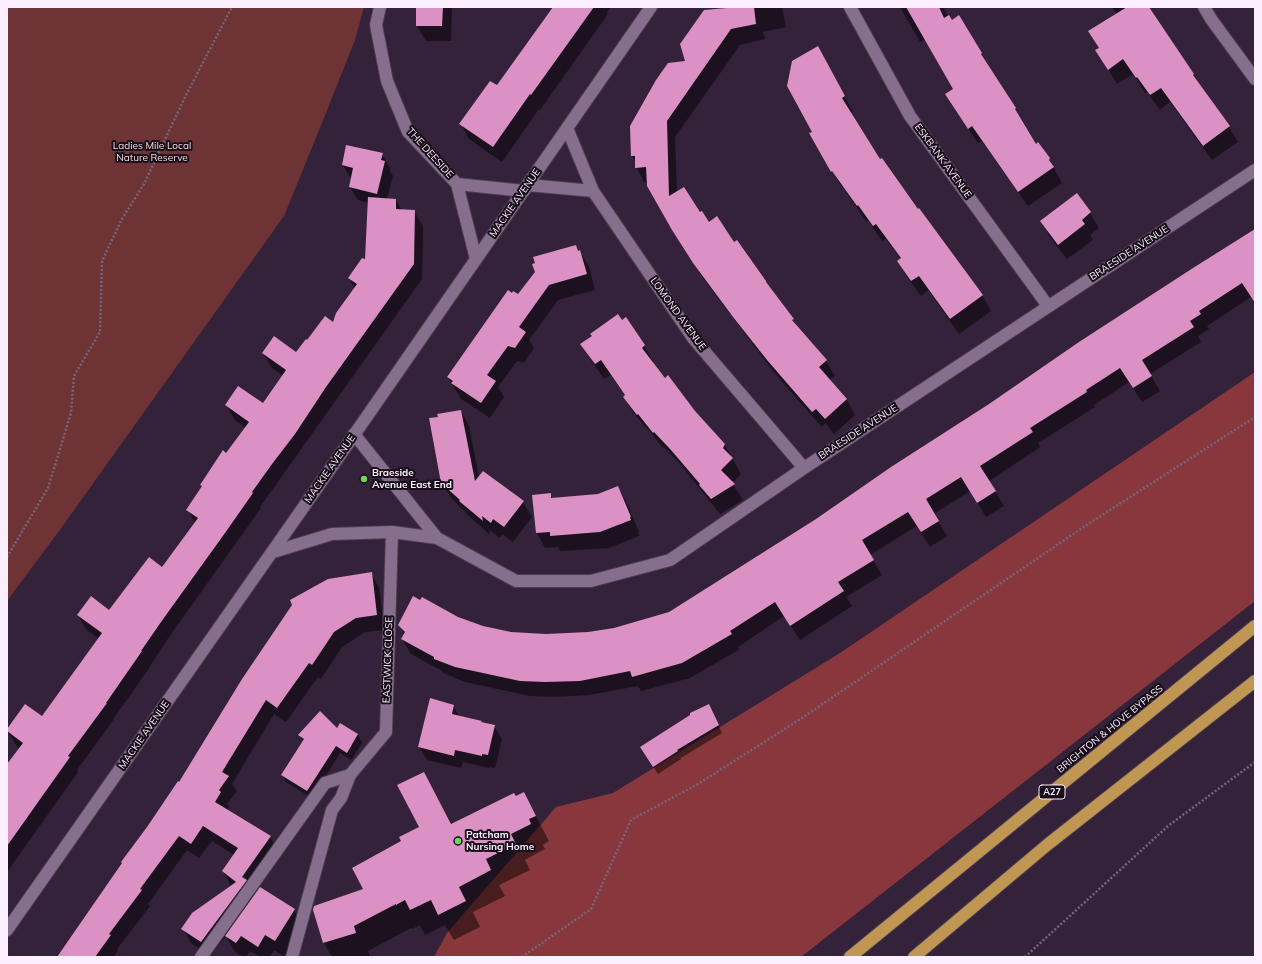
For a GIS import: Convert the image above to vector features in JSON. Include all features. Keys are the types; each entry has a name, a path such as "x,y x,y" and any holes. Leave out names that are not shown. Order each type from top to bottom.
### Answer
{"highway":[{"name":"BRIGHTON & HOVE BYPASS","path":"850,957 1255,626"},
{"path":"914,957 1047,845 1255,681"}],"street":[{"name":"THE DEESIDE","path":"380,7 376,25 387,81 408,132 457,184 476,259"},
{"name":"MACKIE AVENUE","path":"7,930 273,552 651,7"},
{"name":"ESKBANK AVENUE","path":"850,7 910,116 1048,306"},
{"path":"1204,7 1211,19 1255,79"},
{"name":"LOMOND AVENUE","path":"567,128 593,191 693,338 804,468"},
{"name":"BRAESIDE AVENUE","path":"273,552 332,534 392,532 437,538 516,581 591,581 670,560 804,468 1255,170"},
{"name":"THE DEESIDE","path":"457,184 526,188"},
{"path":"526,188 593,191"},
{"name":"BRAESIDE AVENUE","path":"354,434 437,538"},
{"name":"EASTWICK CLOSE","path":"350,775 386,732 392,532"},
{"path":"201,957 325,783 350,775"},
{"path":"292,957 332,810 341,798 350,775"}],"path":[{"path":"7,557 48,488 71,414 74,376 100,332 102,261 122,220 144,184 185,97 232,7"},
{"path":"522,957 591,909 631,820 698,784 796,722 1088,524 1255,417"},
{"path":"1025,957 1168,826 1255,762"}],"green space":[{"name":"Ladies Mile Local Nature Reserve","path":"7,7 364,7 355,40 284,216 62,527 7,601"}],"shaded area":[{"path":"1255,372 1255,601 801,957 434,957 447,933 556,807 613,793 840,653"}],"building":[{"path":"416,7 443,7 442,26 416,26"},
{"path":"553,7 594,7 493,147 459,124 490,81 497,85"},
{"path":"754,7 756,24 731,29 667,121 669,196 684,187 700,212 702,211 709,222 717,216 734,242 737,240 794,319 792,320 827,360 819,367 847,399 825,419 816,409 812,412 767,360 693,263 647,186 646,167 635,168 635,156 631,156 630,126 656,80 668,63 685,61 680,44 704,10"},
{"path":"906,7 939,7 944,18 949,15 952,20 959,15 982,53 981,54 1016,108 1015,109 1036,144 1038,142 1050,158 1049,160 1054,167 1018,192 972,126 968,129 945,94 953,89"},
{"path":"1127,7 1149,7 1194,74 1193,75 1230,126 1203,146 1161,88 1150,95 1123,59 1108,70 1095,50 1099,48 1088,31"},
{"path":"818,46 845,96 842,98 880,159 882,158 918,209 919,208 983,295 950,319 919,276 911,281 897,261 901,258 876,224 873,226 832,171 831,172 809,133 812,132 787,86 792,61"},
{"path":"346,145 383,153 381,160 385,161 377,194 349,187 353,168 342,165"},
{"path":"1077,193 1091,212 1082,220 1085,224 1058,245 1040,221"},
{"path":"368,197 396,199 396,209 415,210 414,264 161,622 107,703 68,756 70,757 7,846 7,764 23,743 7,731 7,729 25,704 42,716 102,633 77,615 91,596 109,610 149,557 162,567 198,518 186,510 202,486 200,485 223,450 226,453 249,422 225,405 238,386 263,403 286,370 262,353 274,336 296,352 325,316 333,322 336,313 357,284 348,278 362,258 365,259"},
{"path":"1255,229 1255,303 1242,283 1199,311 1201,314 1190,321 1194,327 1142,360 1152,376 1133,388 1120,368 1086,390 1087,392 1030,428 1033,432 980,466 996,491 977,503 961,477 926,499 939,521 921,532 908,512 862,540 874,560 838,582 844,591 790,626 775,602 730,631 732,634 682,663 632,677 630,671 580,681 520,681 455,667 434,659 434,657 401,639 405,632 398,625 413,596 420,600 422,597 458,617 483,626 511,632 546,634 588,632 614,628 669,612 816,519 891,467 989,404 1079,342"},
{"path":"576,245 578,251 580,250 587,274 549,285 519,327 526,332 515,348 508,346 487,375 496,381 481,403 451,383 453,381 447,377 508,290 512,293 513,291 518,294 535,272 532,264 535,263 533,257"},
{"path":"618,314 622,320 626,317 645,345 642,348 665,378 668,375 695,411 725,444 723,448 733,458 721,470 735,484 711,499 671,450 654,432 653,433 638,414 637,415 623,397 625,395 601,360 595,364 580,344 592,336 590,334"},
{"path":"461,410 475,481 483,471 524,501 504,527 493,519 491,523 482,516 483,521 459,501 460,500 441,483 429,418 438,417 437,414"},
{"path":"618,486 631,520 600,532 550,536 550,532 536,533 532,495 551,493 551,498 598,494"},
{"path":"372,572 377,615 356,618 334,632 312,665 309,663 277,708 266,700 222,772 229,776 219,790 221,792 215,802 271,836 242,877 247,880 201,942 181,929 192,913 236,882 222,871 238,848 203,826 191,844 179,836 140,889 142,890 109,934 111,935 95,957 57,957 122,863 121,862 178,781 179,782 242,679 292,605 290,600 328,579"},
{"path":"430,698 454,705 452,714 495,725 488,755 482,754 482,756 455,750 454,756 418,747"},
{"path":"709,704 719,725 677,750 678,751 653,767 640,747 690,715 690,713"},
{"path":"320,711 337,728 340,723 358,734 347,753 336,746 307,791 281,775 304,739 298,735"},
{"name":"Patcham Nursing Home","path":"424,772 451,824 514,793 516,796 524,792 536,816 529,819 531,824 511,834 516,844 486,859 491,870 459,887 466,901 438,915 431,900 410,910 405,900 354,926 356,933 323,943 313,910 314,906 363,889 352,868 401,841 399,837 419,827 397,785"},
{"path":"260,887 295,909 275,941 265,935 258,947 241,936 236,943 225,936"}],"place":[{"name":"Braeside Avenue East End","path":"364,479"},
{"name":"Patcham Nursing Home","path":"458,841"}]}
